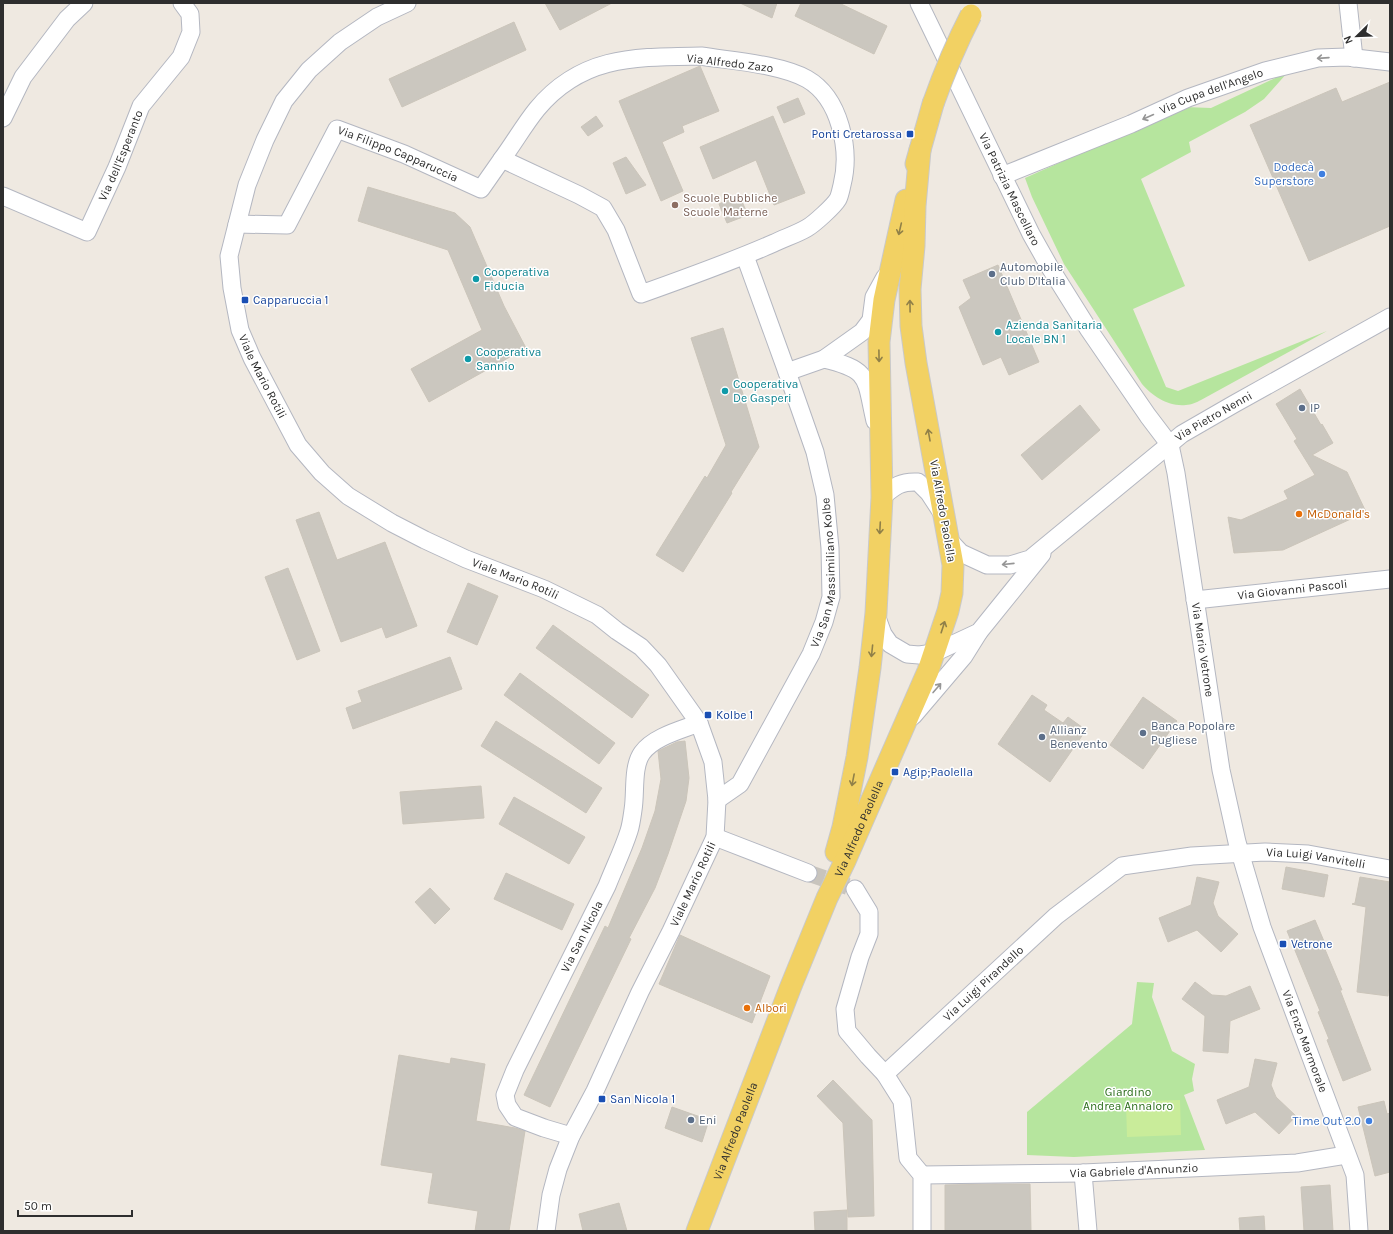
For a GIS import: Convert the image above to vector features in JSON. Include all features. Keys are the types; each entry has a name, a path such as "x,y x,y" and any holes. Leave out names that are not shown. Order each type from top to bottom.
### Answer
{"main road":[{"name":"Via Alfredo Paolella","path":"827,898 835,854 843,827 857,757 870,668 876,613 882,497 879,342 884,300 907,199 933,104 945,69 974,9"},
{"name":"Via Alfredo Paolella","path":"697,1231 791,986 827,898 928,670 948,611 952,593 953,565 916,363 911,326 910,289 920,150"}],"street":[{"path":"3,118 23,77 67,19 84,3"},
{"name":"Via dell'Esperanto","path":"3,196 87,232 141,106 181,57 186,45 191,32 190,14 182,3"},
{"name":"Viale Mario Rotili","path":"407,3 377,17 340,42 309,70 284,101 265,140 247,185 229,256 232,288 240,330 252,358 298,445 322,474 348,496 392,523 466,560 544,590 597,615 641,647 658,665 689,708 699,724 713,762 717,800 715,837 671,931 640,992 595,1091 571,1136 558,1169 546,1231"},
{"name":"Via Patrizia Mascellaro","path":"919,3 1002,176 1048,266 1089,330 1148,416 1170,445"},
{"path":"1348,3 1354,58"},
{"name":"Via Alfredo Zazo","path":"701,56 785,70 807,79 821,90 837,117 843,136 846,154 843,182 838,199 807,228 744,256 641,294 616,230 603,208 579,195 502,159 537,109 553,93 571,78 600,65 626,59 701,56"},
{"name":"Via Cupa dell'Angelo","path":"1002,176 1131,124 1188,98 1265,71 1318,58 1347,57 1390,62"},
{"name":"Via Filippo Capparuccia","path":"236,224 287,225 337,129 404,154 481,190 502,159"},
{"name":"Via San Massimiliano Kolbe","path":"717,800 740,784 811,654 824,622 831,597 830,548 825,495 815,452 788,372 744,256"},
{"path":"788,372 824,359 862,332 871,320 874,297 891,266"},
{"name":"Via Pietro Nenni","path":"947,538 961,552 987,565 1010,565 1030,559 1182,434 1390,317"},
{"path":"824,359 847,365 862,375 867,384 882,453"},
{"name":"Via Mario Vetrone","path":"1170,445 1176,474 1220,770 1240,854"},
{"path":"882,497 892,489 906,482 918,482 929,493 943,514"},
{"name":"Via Pietro Nenni","path":"934,653 979,632 1054,540"},
{"name":"Via Giovanni Pascoli","path":"1195,600 1390,579"},
{"path":"876,613 883,634 890,644 906,654 919,655 934,653"},
{"path":"902,728 964,656 979,632"},
{"name":"Via San Nicola","path":"571,1136 544,1128 516,1117 507,1105 506,1095 522,1056 607,886 620,854 629,831 633,810 635,772 642,754 651,744 670,734 699,724"},
{"path":"715,837 808,873"},
{"name":"Via Luigi Vanvitelli","path":"1240,854 1265,852 1308,854 1390,869"},
{"name":"Via Luigi Pirandello","path":"886,1074 1056,916 1122,866 1192,856 1240,854"},
{"name":"Via Enzo Marmorale","path":"1240,854 1262,927 1346,1155 1355,1175 1359,1231"},
{"path":"855,889 869,912 869,934 860,957 845,1009 847,1031 868,1056 886,1074 902,1101 908,1158 922,1174 922,1231"},
{"name":"Via Gabriele d'Annunzio","path":"922,1174 1083,1173 1297,1163 1346,1155"},
{"path":"1083,1173 1088,1231"}],"green space":[{"path":"1288,72 1264,99 1245,112 1189,142 1191,152 1141,179 1185,286 1133,309 1166,387 1178,391 1327,331 1201,400 1188,405 1180,405 1161,400 1142,384 1064,264 1032,197 1025,178 1185,107 1211,108"},
{"name":"Giardino Andrea Annaloro","path":"1137,982 1154,983 1152,997 1172,1051 1195,1064 1192,1079 1194,1091 1184,1095 1205,1150 1074,1157 1027,1155 1027,1112 1132,1024"},
{"path":"1180,1100 1181,1135 1127,1137 1126,1102"}],"building":[{"path":"545,3 612,3 560,30"},
{"path":"740,3 777,3 772,18"},
{"path":"801,3 839,3 887,26 874,54 795,16"},
{"path":"514,22 526,50 402,107 389,79"},
{"path":"700,66 719,111 682,126 684,132 662,142 683,191 661,201 619,101"},
{"path":"1390,82 1390,226 1309,261 1250,125 1336,88 1342,102"},
{"path":"798,98 805,114 784,123 777,107"},
{"path":"596,116 603,126 588,136 581,127"},
{"path":"773,116 805,193 774,205 756,160 713,179 700,147"},
{"path":"626,157 646,185 626,194 613,163"},
{"path":"368,187 455,213 470,227 504,306 526,348 429,402 411,369 482,330 448,250 358,221"},
{"path":"739,195 748,215 727,223 719,204"},
{"name":"Azienda Sanitaria Locale BN 1","path":"998,265 1039,362 1009,375 1001,357 983,365 959,307 971,298 963,280"},
{"name":"Cooperativa De Gasperi","path":"723,328 759,447 683,572 656,555 705,476 707,478 726,445 691,338"},
{"path":"1300,389 1333,443 1312,455 1347,472 1366,512 1283,550 1234,553 1228,517 1241,520 1288,499 1284,491 1315,475 1294,441 1297,439 1276,404"},
{"path":"1080,405 1100,430 1042,480 1021,455"},
{"path":"319,512 337,560 385,542 417,626 386,638 382,627 341,642 296,520"},
{"path":"288,568 320,651 297,660 265,577"},
{"path":"468,583 498,596 477,645 447,632"},
{"path":"553,625 649,695 632,718 536,648"},
{"path":"450,657 462,689 353,729 346,708 362,702 358,691"},
{"path":"520,673 615,743 599,764 504,695"},
{"name":"Allianz Benevento","path":"1032,695 1047,705 1044,710 1063,723 1068,717 1086,730 1050,782 998,744"},
{"name":"Banca Popolare Pugliese","path":"1143,697 1177,721 1143,769 1110,745"},
{"path":"496,721 602,788 586,813 481,746"},
{"path":"685,741 689,778 686,801 668,854 655,888 629,938 631,939 550,1107 524,1095 605,926 608,928 642,848 655,811 661,779 658,751 677,742"},
{"path":"481,786 484,818 403,824 400,792"},
{"path":"514,797 585,837 569,864 499,824"},
{"path":"1286,867 1328,875 1324,897 1282,889"},
{"path":"506,873 574,904 562,930 494,899"},
{"path":"1197,877 1219,882 1213,903 1218,916 1238,934 1221,952 1197,930 1168,942 1159,918 1191,905"},
{"path":"1360,877 1390,882 1390,972 1388,996 1357,992 1366,907 1352,904 1355,903"},
{"path":"430,888 450,909 435,924 415,902"},
{"path":"1315,920 1326,946 1324,947 1342,990 1340,990 1371,1070 1343,1081 1327,1040 1329,1039 1318,1012 1320,1011 1287,931"},
{"path":"680,935 770,976 752,1023 659,984"},
{"path":"1195,982 1212,995 1226,996 1250,986 1260,1009 1230,1021 1228,1053 1203,1051 1205,1016 1182,999"},
{"path":"399,1055 450,1064 451,1058 485,1064 476,1121 525,1131 509,1231 475,1231 478,1211 428,1203 433,1173 381,1165"},
{"path":"1255,1059 1277,1063 1271,1085 1276,1097 1296,1116 1279,1134 1255,1112 1226,1124 1217,1100 1249,1087"},
{"path":"833,1080 872,1120 874,1216 848,1217 843,1123 817,1096"},
{"path":"1384,1101 1387,1114 1390,1113 1390,1172 1375,1176 1358,1107"},
{"path":"672,1107 709,1120 702,1142 665,1128"},
{"path":"1030,1184 1031,1231 945,1231 945,1185"},
{"path":"1330,1185 1333,1231 1304,1231 1301,1187"},
{"path":"619,1203 627,1231 583,1231 579,1214"},
{"path":"847,1210 847,1231 815,1231 814,1212"},
{"path":"1264,1216 1265,1231 1240,1231 1239,1218"}],"tunnel":[{"path":"808,873 855,889"}],"place":[{"name":"Ponti Cretarossa","path":"910,134"},
{"name":"Dodecà Superstore","path":"1322,174"},
{"name":"Scuole Pubbliche Scuole Materne","path":"675,205"},
{"name":"Automobile Club D'Italia","path":"992,274"},
{"name":"Cooperativa Fiducia","path":"476,279"},
{"name":"Capparuccia 1","path":"245,300"},
{"name":"Azienda Sanitaria Locale BN 1","path":"998,332"},
{"name":"Cooperativa Sannio","path":"468,359"},
{"name":"Cooperativa De Gasperi","path":"725,391"},
{"name":"IP","path":"1302,408"},
{"name":"McDonald's","path":"1299,514"},
{"name":"Kolbe 1","path":"708,715"},
{"name":"Banca Popolare Pugliese","path":"1143,733"},
{"name":"Allianz Benevento","path":"1042,737"},
{"name":"Agip;Paolella","path":"895,772"},
{"name":"Vetrone","path":"1283,944"},
{"name":"Albori","path":"747,1008"},
{"name":"San Nicola 1","path":"602,1099"},
{"name":"Eni","path":"691,1120"},
{"name":"Time Out 2.0","path":"1369,1121"}]}
